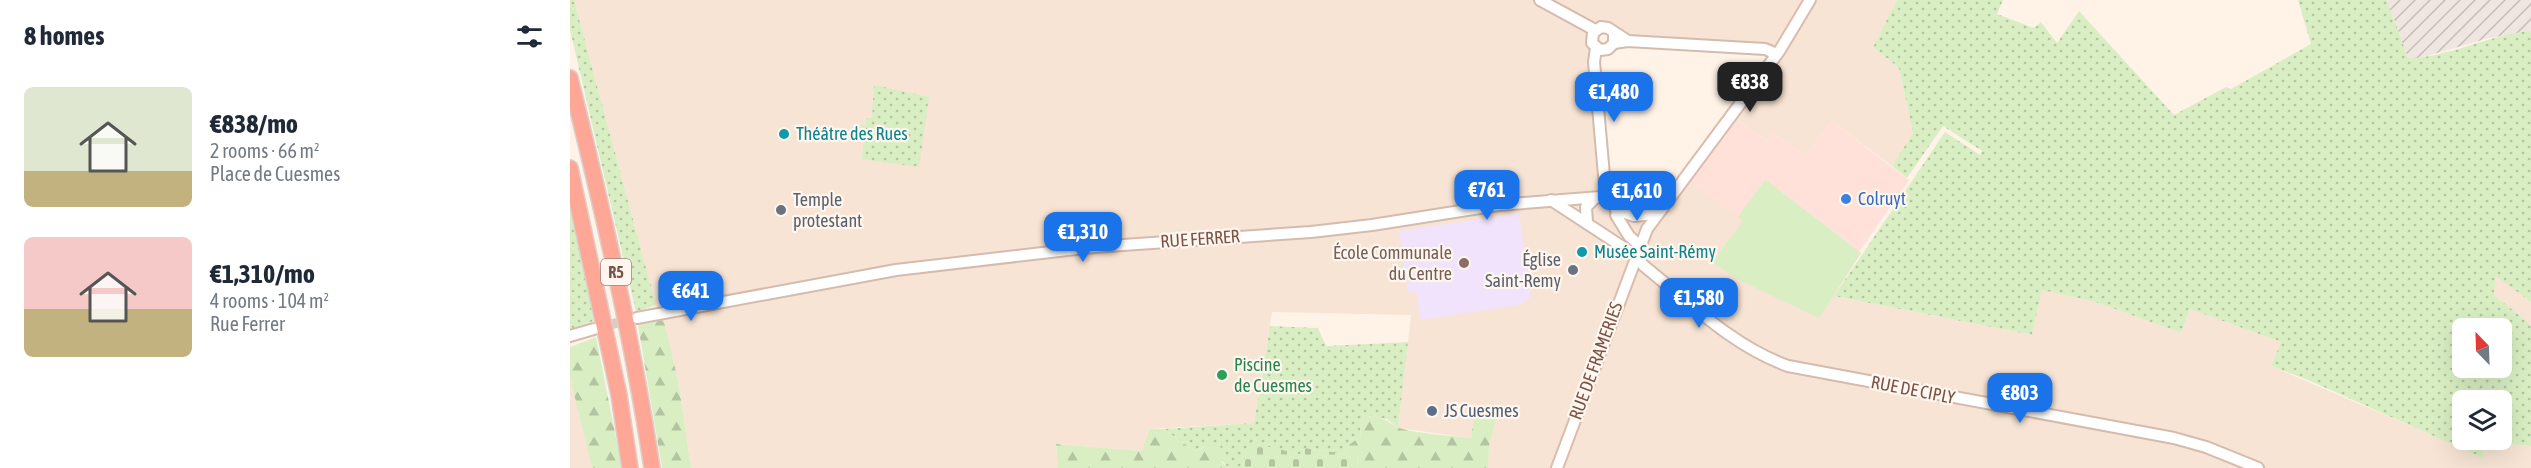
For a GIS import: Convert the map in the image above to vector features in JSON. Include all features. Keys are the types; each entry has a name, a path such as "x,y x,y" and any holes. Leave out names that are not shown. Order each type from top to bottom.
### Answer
{"highway":[{"name":"R5","path":"570,78 621,294 640,389 652,468"},
{"name":"R5","path":"570,168 619,395 630,468"}],"street":[{"path":"1540,0 1595,30 1605,27 1614,39 1752,50 1765,49 1779,52"},
{"name":"RUE DE FRAMERIES","path":"1557,468 1637,250 1656,214 1779,52 1810,0"},
{"path":"1595,30 1591,39 1596,48 1594,62 1601,198"},
{"path":"1596,48 1608,49 1614,39"},
{"path":"1752,50 1767,68"},
{"path":"1587,224 1586,207 1601,198 1612,201 1616,213 1637,250"},
{"name":"RUE FERRER","path":"637,318 896,270 1094,248 1362,226 1498,205 1601,198"},
{"path":"1551,200 1587,224 1637,250"},
{"path":"1616,213 1634,216 1656,214"},
{"path":"1600,231 1610,225 1616,213"},
{"name":"RUE DE CIPLY","path":"1637,250 1644,266 1734,339 1788,366 2174,438 2206,447 2258,468"},
{"path":"570,336 594,329"}],"shaded area":[{"path":"574,0 1897,0 1873,47 1899,68 1913,133 1892,166 1832,121 1806,156 1773,133 1767,141 1731,115 1777,54 1628,41 1614,34 1595,30 1606,198 1616,210 1656,214 1683,178 1805,210 1861,253 1834,296 2032,335 2042,290 2096,302 2181,333 2190,309 2281,342 2271,366 2452,444 2452,450 2467,450 2483,457 2483,450 2512,450 2512,444 2531,446 2531,468 1488,468 1489,447 1497,415 1476,405 1471,438 1398,428 1411,315 1272,312 1254,423 1149,429 1142,451 1056,444 1058,468 691,468 679,385 664,320 656,305"},
{"path":"2387,0 2531,0 2531,31 2489,38 2420,58 2408,58"},
{"path":"1731,115 1767,141 1773,133 1806,156 1832,121 1909,180 1859,252 1765,179 1738,217 1683,178"},
{"name":"École Communale du Centre","path":"1519,213 1531,297 1520,305 1420,320 1416,291 1408,292 1399,231"},
{"path":"2496,275 2531,302 2531,325 2494,295"},
{"path":"570,377 590,451 592,468 570,468"}],"green space":[{"path":"570,0 574,0 656,305 636,312 570,30"},
{"path":"1897,0 2003,0 1997,14 2034,28 2041,22 2057,43 2079,11 2174,115 2226,87 2231,89 2311,44 2298,0 2387,0 2408,58 2437,55 2500,37 2531,31 2531,302 2496,276 2494,295 2531,325 2531,446 2512,444 2512,390 2452,390 2452,444 2308,380 2271,366 2281,342 2190,309 2181,333 2096,302 2042,290 2032,335 1834,296 1945,132 1980,155 1982,151 1943,126 1907,178 1892,166 1913,133 1899,68 1873,47"},
{"path":"874,85 929,97 919,167 862,159 864,136 860,134 860,125 866,125 866,118 872,118"},
{"path":"1765,179 1861,253 1819,318 1739,280 1712,262 1743,221 1738,217"},
{"path":"570,205 594,321 570,329"},
{"path":"664,320 679,385 691,468 662,468 638,325"},
{"path":"1270,326 1318,328 1326,346 1408,342 1398,428 1387,419 1370,416 1360,425 1361,436 1350,444 1343,454 1304,448 1303,455 1249,443 1242,468 1229,468 1207,446 1195,451 1163,429 1254,423"},
{"path":"596,337 621,468 592,468 570,377 570,347"},
{"path":"1476,405 1490,408 1497,415 1489,447 1488,468 1356,468 1359,457 1343,454 1350,444 1361,436 1360,425 1363,419 1373,416 1403,429 1471,438"},
{"path":"1149,429 1163,429 1195,451 1207,446 1220,446 1226,457 1221,462 1229,468 1058,468 1056,444 1142,451"},
{"path":"1249,442 1303,455 1304,448 1359,456 1356,468 1242,468"},
{"path":"2465,450 2484,450 2483,458"}],"tunnel":[{"path":"597,328 632,319"}],"place":[{"name":"Théâtre des Rues","path":"784,134"},
{"name":"Colruyt","path":"1846,199"},
{"name":"Temple protestant","path":"781,210"},
{"name":"Musée Saint-Rémy","path":"1582,252"},
{"name":"École Communale du Centre","path":"1464,263"},
{"name":"Église Saint-Remy","path":"1573,270"},
{"name":"Piscine de Cuesmes","path":"1222,375"},
{"name":"JS Cuesmes","path":"1432,411"}]}
